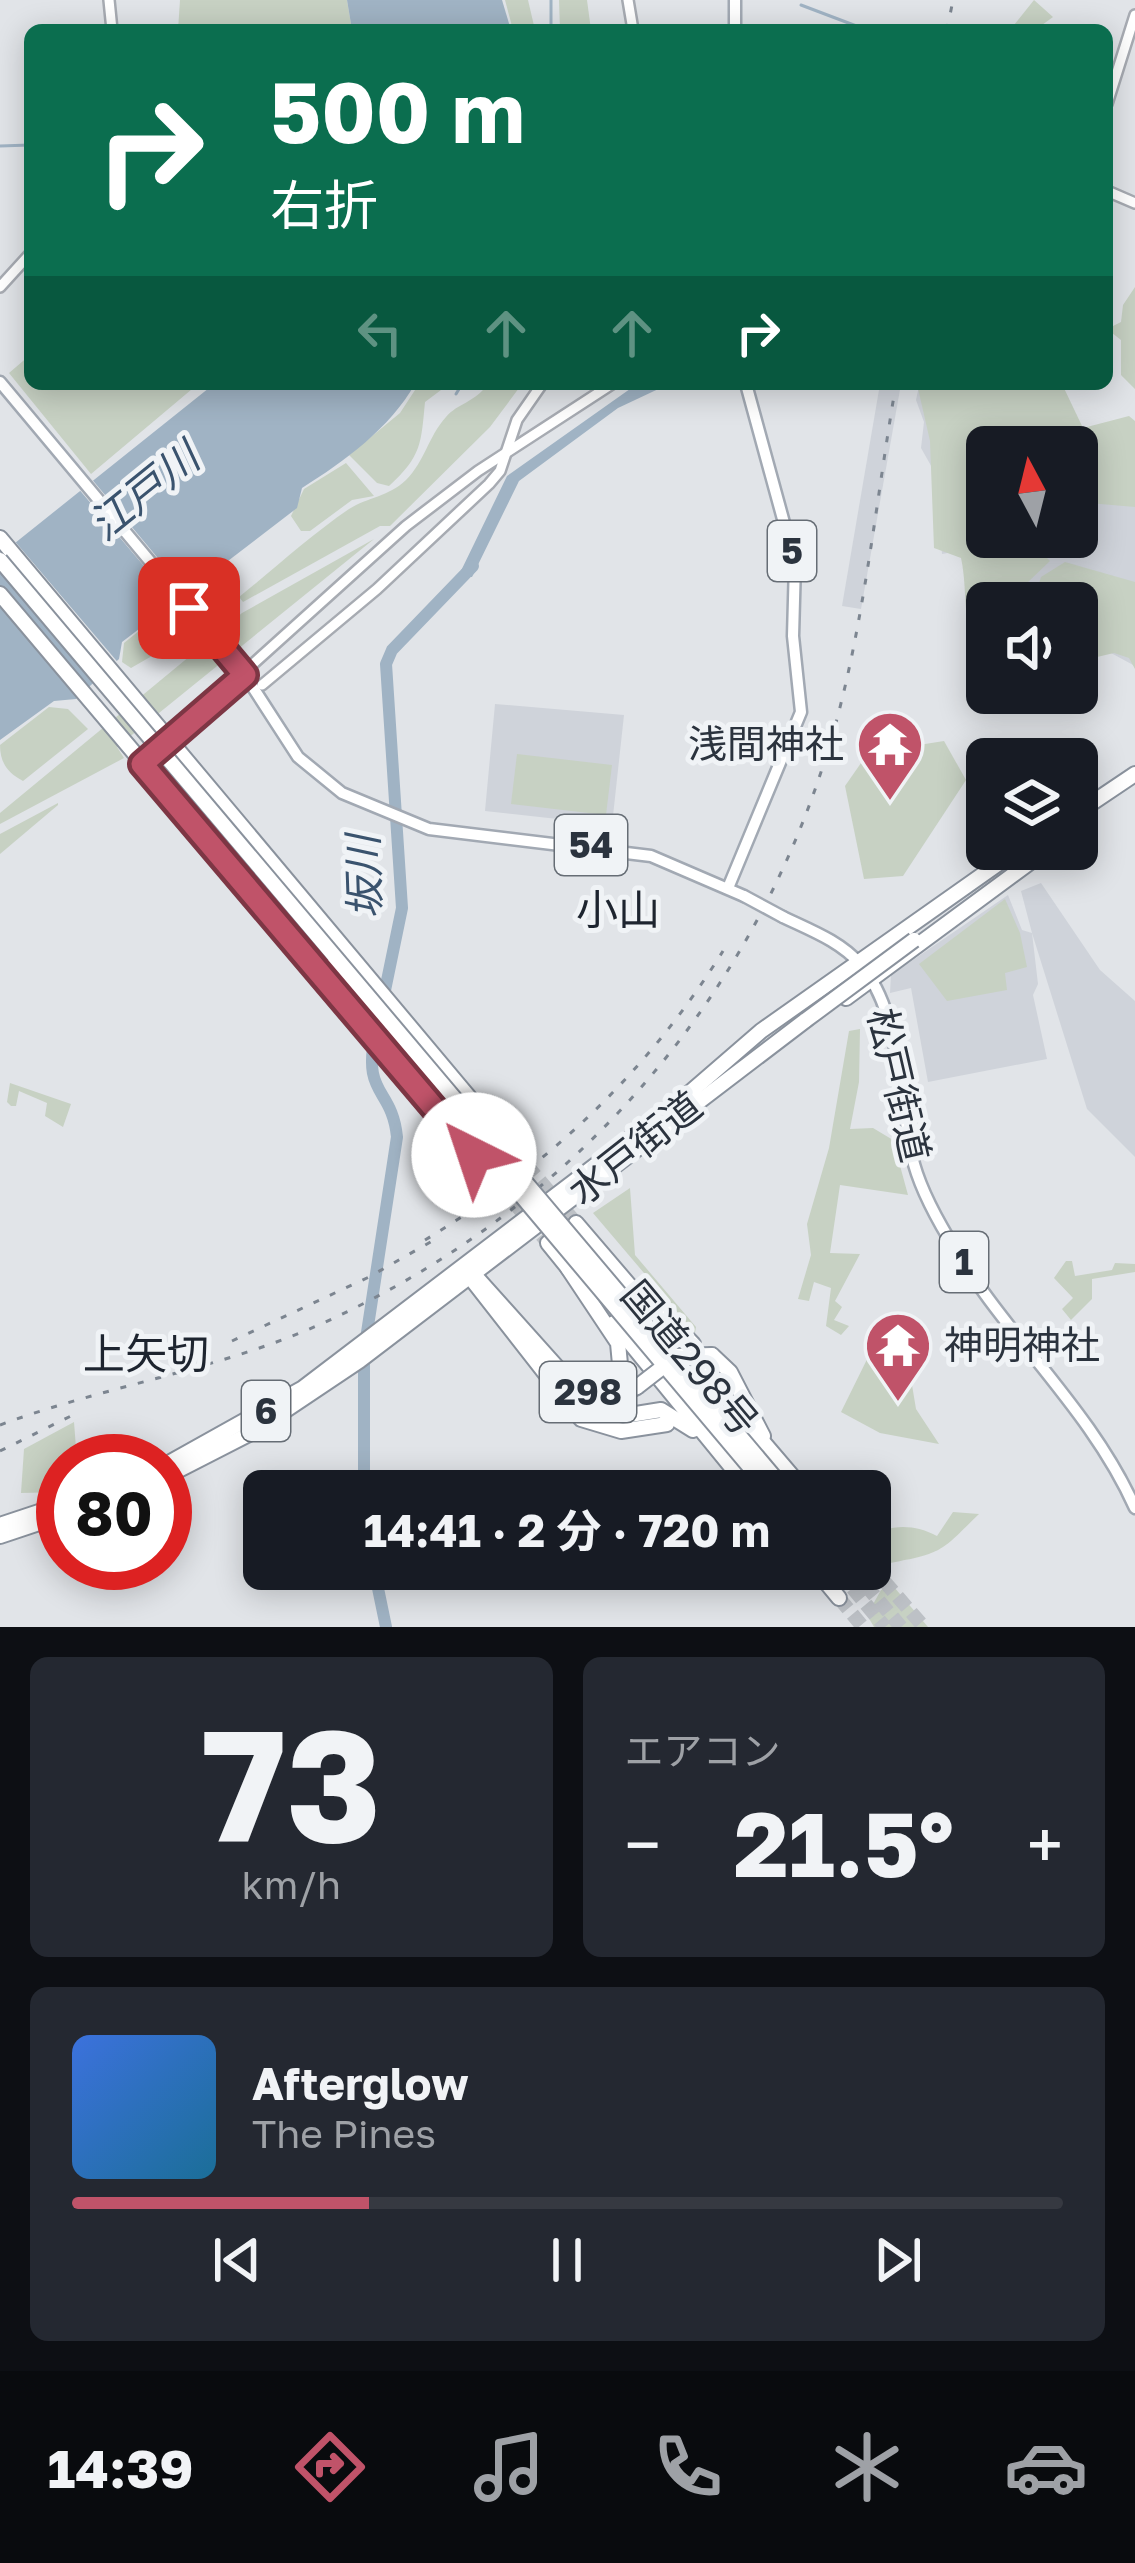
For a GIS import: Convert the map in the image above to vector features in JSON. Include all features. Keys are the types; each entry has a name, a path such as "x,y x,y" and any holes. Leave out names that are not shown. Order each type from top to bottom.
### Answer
{"highway":[{"path":"0,538 284,878 397,1001 413,1031 499,1133"},
{"path":"0,560 768,1470"},
{"path":"0,575 752,1470"},
{"path":"0,594 474,1155"},
{"path":"1098,801 1135,774"},
{"path":"672,1108 701,1077 859,962 1003,870"},
{"name":"水戸街道","path":"469,1272 672,1108 1006,870"},
{"path":"689,1106 711,1096 872,980 1008,870"},
{"name":"水戸街道","path":"192,1463 253,1432 803,1016"},
{"path":"385,1051 388,1070 425,1100"},
{"name":"国道298号","path":"576,1223 790,1470"},
{"name":"298","path":"592,1240 693,1344"},
{"name":"国道298号","path":"548,1243 712,1446"},
{"name":"298","path":"469,1272 577,1388 599,1393 618,1382 623,1367 618,1343 568,1268"},
{"name":"298","path":"469,1272 580,1419 609,1430 667,1424"},
{"name":"298","path":"526,1333 564,1388 583,1402 612,1403 677,1356 712,1355 730,1372 747,1418"},
{"name":"水戸街道","path":"192,1451 359,1354"},
{"name":"298","path":"562,1398 601,1417 647,1409 668,1412 712,1446 732,1470"},
{"path":"0,1525 36,1513"},
{"path":"0,1536 36,1524"},
{"path":"831,1590 838,1598"}],"main road":[{"name":"54","path":"0,382 245,675 308,767 403,821 464,836 630,851 728,888"},
{"name":"5","path":"728,888 801,712 793,636 795,563 748,390"},
{"path":"728,888 859,962"},
{"name":"松戸街道","path":"859,962 884,1009 914,1167 936,1215 965,1264 1105,1449 1135,1508"}],"street":[{"path":"1113,85 1135,15"},
{"path":"0,287 24,261"},
{"path":"262,685 459,516 500,471 521,413 538,390"},
{"path":"147,770 406,526 603,390"},
{"path":"521,413 540,431"}],"shaded area":[{"path":"879,390 900,390 861,609 842,606"},
{"path":"918,390 955,410 959,476 966,491 966,552 942,554 934,471 921,448 924,422 916,400"},
{"path":"1098,481 1135,487 1135,666 1111,653 1098,655 1098,582 978,582 968,558 1098,558"},
{"path":"495,704 624,715 612,825 485,811"},
{"path":"1041,883 1100,970 1135,1001 1135,1157 1087,1109 1021,891"},
{"path":"1008,895 1022,930 1032,933 1038,984 1033,995 1047,1059 928,1082 911,988 890,993 891,975"}],"green space":[{"path":"180,0 347,0 351,24 178,24"},
{"path":"505,0 528,0 534,24 511,24"},
{"path":"559,0 587,0 590,24 560,24"},
{"path":"1034,0 1053,17 1043,24 1015,24"},
{"path":"1135,287 1135,389 1121,375 1121,340 1113,334 1113,326 1121,322 1123,305"},
{"path":"24,360 24,390 191,390 91,474 9,373"},
{"path":"415,390 441,390 425,402 414,457 389,486 377,483 349,455 400,413"},
{"path":"482,390 518,390 490,427 390,526 380,526 243,602 239,597 335,519 406,480 446,417"},
{"path":"918,390 1065,390 1082,426 966,426 966,558 1050,561 1028,582 966,582 966,600 961,558 934,548 930,441"},
{"path":"1129,416 1135,421 1135,507 1098,504 1098,426 1091,426"},
{"path":"346,463 374,496 352,500 310,531 301,531 291,516 304,489"},
{"path":"374,539 117,747 124,758 0,824 0,813 242,613"},
{"path":"1065,562 1135,582 1135,669 1129,658 1114,653 1098,657 1098,582 1039,582"},
{"path":"220,566 234,568 239,578 218,601 227,613 131,668 122,662 124,643"},
{"path":"49,707 68,709 88,729 23,781 6,767 0,745"},
{"path":"944,741 966,780 903,876 864,879 845,786 868,753"},
{"path":"517,754 612,765 606,815 511,804"},
{"path":"58,805 0,854 0,834"},
{"path":"1005,899 1020,933 1027,967 1005,973 1007,990 947,1001 919,964"},
{"path":"860,1029 859,1082 850,1129 873,1128 893,1140 908,1195 840,1185 830,1253 860,1254 835,1301 842,1307 834,1320 849,1326 841,1335 826,1326 831,1288 814,1282 809,1301 798,1299 811,1255 807,1224 829,1148 849,1031"},
{"path":"10,1083 71,1104 63,1127 45,1116 47,1103 19,1091 16,1106 11,1106 7,1102"},
{"path":"630,1188 635,1255 696,1327 695,1333 593,1213"},
{"path":"1066,1261 1072,1261 1075,1276 1112,1270 1115,1263 1135,1264 1135,1272 1092,1279 1092,1299 1071,1320 1062,1309 1073,1298 1054,1278"},
{"path":"881,1331 908,1361 916,1409 939,1444 880,1433 841,1412"},
{"path":"74,1422 75,1434 52,1434"},
{"path":"36,1443 36,1493 21,1493 24,1449"},
{"path":"953,1512 979,1514 932,1553 891,1563 891,1529 920,1529 937,1536"},
{"path":"891,1588 928,1627 874,1627 867,1615 881,1590"}],"water":[{"path":"347,0 502,0 509,24 351,24"},
{"name":"江戸川","path":"206,390 411,390 365,442 302,488 297,508 122,642 119,659 76,699 54,701 0,740 0,555"},
{"path":"629,390 656,390 618,408 519,481 472,577 458,577 507,476"}],"pier":[{"path":"90,477 188,594 176,604 77,487"},
{"path":"12,538 121,666 108,677 0,550"}],"waterway":[{"path":"551,0 551,24"},
{"path":"801,5 851,24"},
{"path":"0,146 24,145"},
{"path":"456,394 458,390"},
{"name":"坂川","path":"383,1000 402,908 386,664 392,650 473,566"},
{"name":"坂川","path":"364,1470 364,1352 397,1137 372,1068 376,1031"},
{"name":"坂川","path":"378,1590 386,1627"}],"tunnel":[{"path":"499,1133 576,1223"},
{"path":"474,1155 548,1243"},
{"path":"891,1589 924,1627"},
{"path":"854,1590 885,1627"},
{"path":"870,1590 901,1627"},
{"path":"839,1598 863,1627"}],"railway":[{"path":"948,24 953,0"},
{"path":"0,1425 282,1340 414,1276 500,1218 579,1152 649,1078 711,997 763,909 806,815 848,675 895,390"},
{"path":"425,1240 513,1181 592,1114 662,1037 723,951"},
{"path":"232,1341 369,1277 441,1236"},
{"path":"0,1451 79,1412"}],"place":[{"name":"浅間神社","path":"890,803"},
{"name":"神明神社","path":"898,1404"}],"district":[{"name":"小山","path":"618,910"},
{"name":"上矢切","path":"146,1354"}],"route":[{"path":"189,608 245,675 142,764 474,1155"}]}
